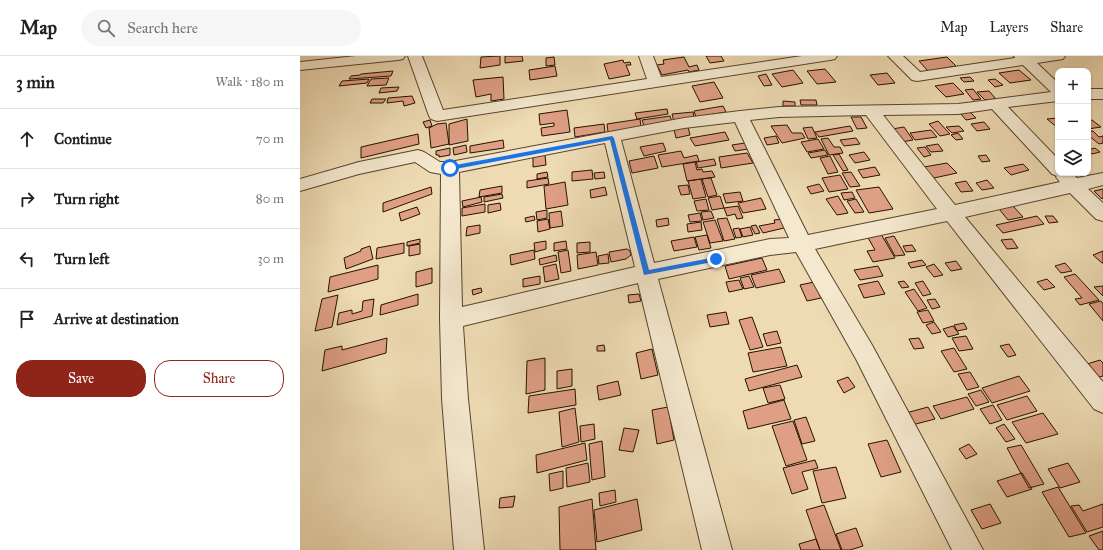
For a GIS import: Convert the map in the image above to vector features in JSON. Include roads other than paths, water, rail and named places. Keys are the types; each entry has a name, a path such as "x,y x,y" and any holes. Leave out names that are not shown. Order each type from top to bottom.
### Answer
{"street":[{"path":"300,66 398,56"},
{"path":"415,56 437,116 830,56"},
{"path":"646,56 656,83"},
{"path":"895,56 917,77 1023,58 1058,56"},
{"path":"1023,58 1055,88"},
{"path":"1091,94 1103,94"},
{"path":"300,185 326,176 403,158 418,156 436,168 450,168 684,123 740,116 779,112 958,108 1055,96"},
{"path":"996,104 1055,167"},
{"path":"871,111 951,213 1103,401"},
{"path":"740,116 802,244 864,352 968,550"},
{"path":"612,138 717,550"},
{"path":"450,168 451,319 455,399 469,550"},
{"path":"451,319 646,273 770,247 802,244 951,213 1067,180 1103,179"},
{"path":"1067,180 1103,214"}]}
